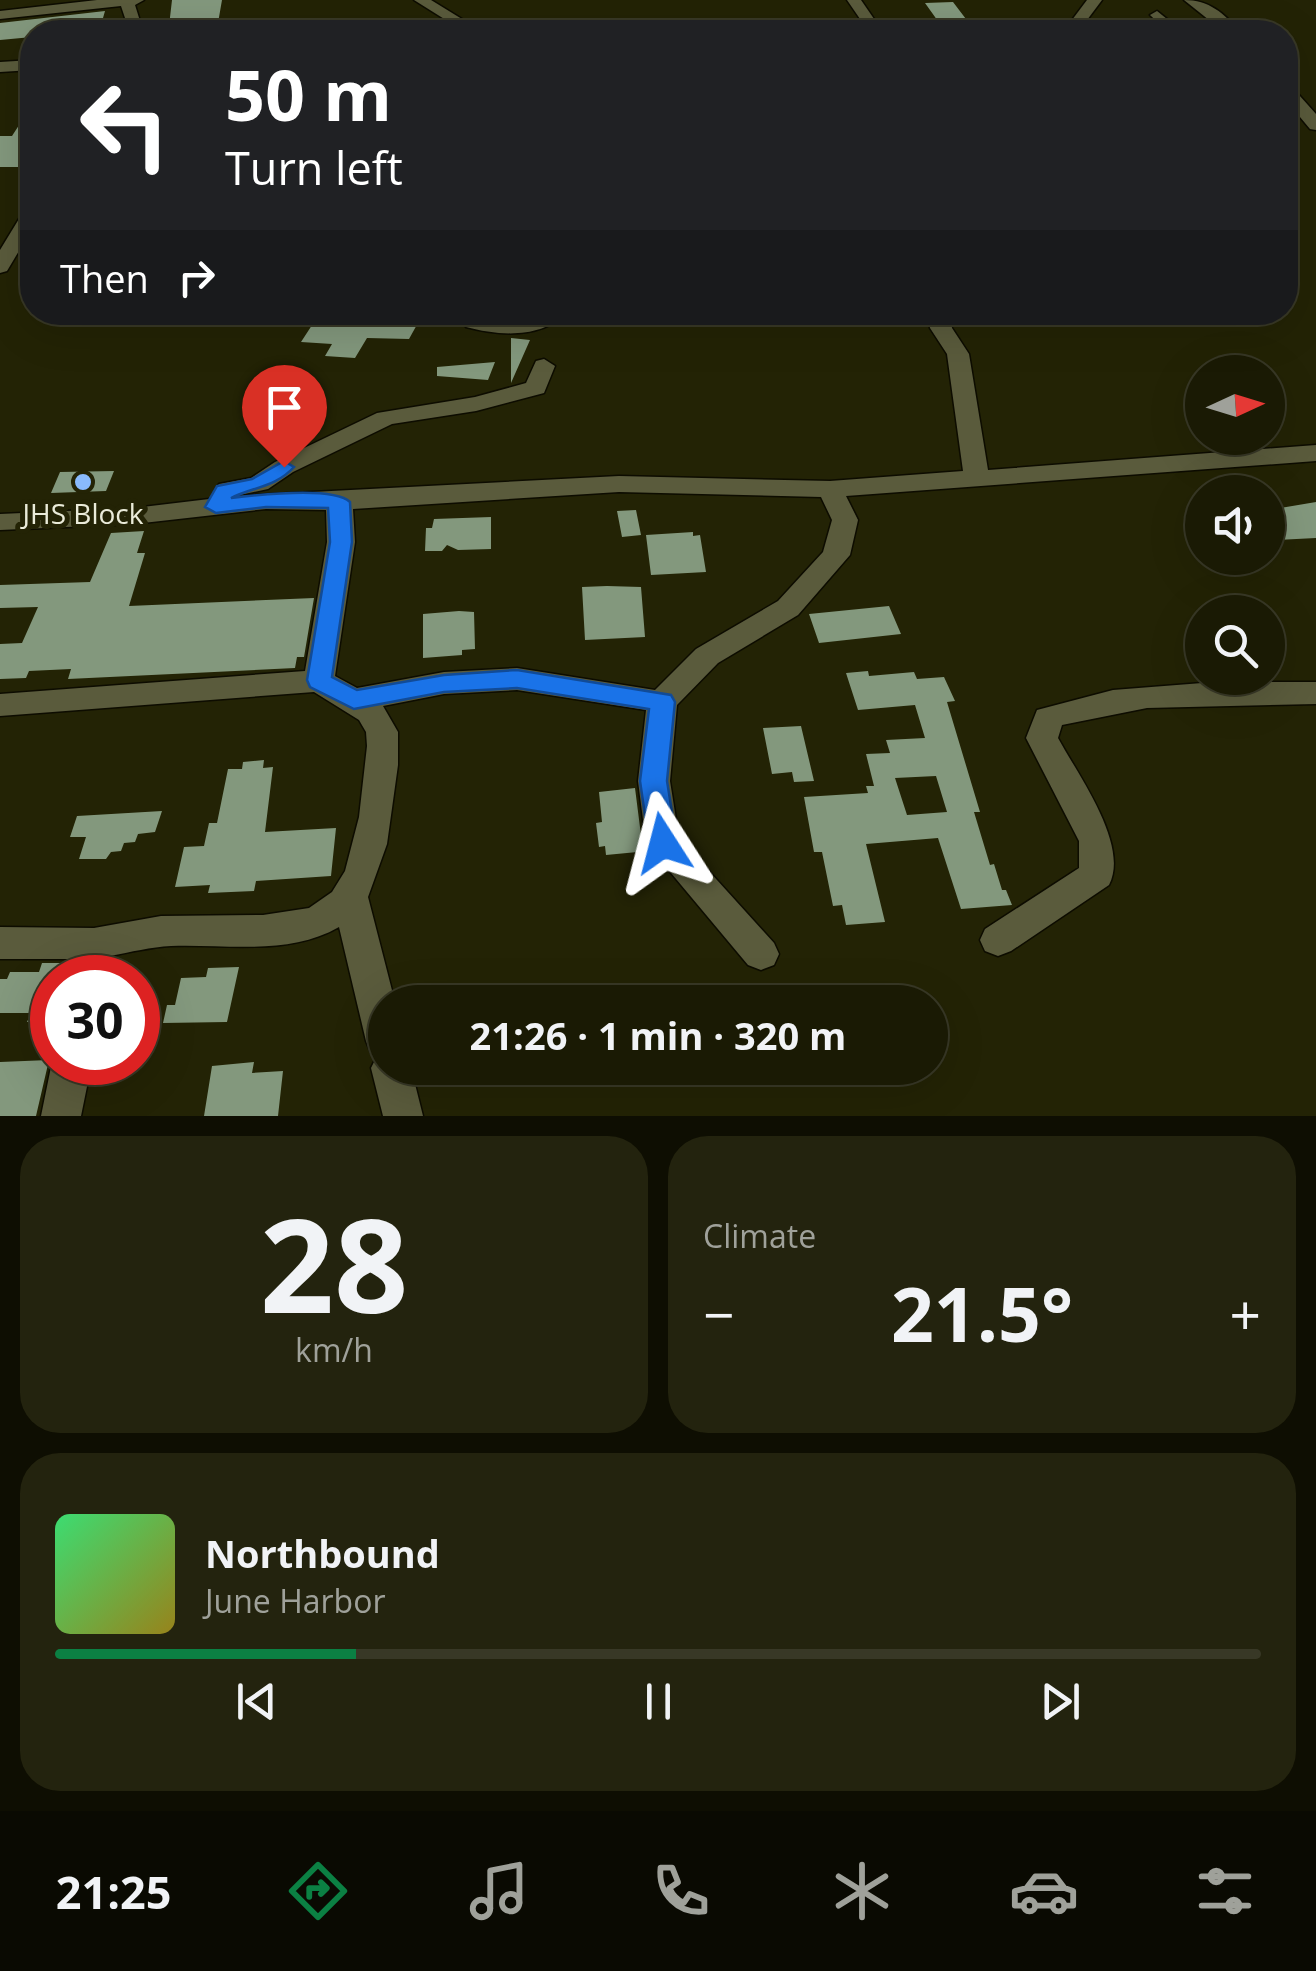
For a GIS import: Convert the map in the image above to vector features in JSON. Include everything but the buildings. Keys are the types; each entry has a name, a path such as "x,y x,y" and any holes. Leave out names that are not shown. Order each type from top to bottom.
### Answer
{"street":[{"path":"420,0 454,20"},
{"path":"1079,20 1095,0"},
{"path":"1191,0 1221,20"},
{"path":"0,15 131,1"},
{"path":"1157,16 1162,20"},
{"path":"1298,105 1316,125"},
{"path":"3,257 20,231"},
{"path":"492,325 538,325"},
{"path":"941,325 958,354 977,480"},
{"path":"216,507 224,491 259,484 284,467 386,418 476,404 536,388 544,366"},
{"path":"0,522 134,516 266,501 339,502 619,484 830,489 1316,453"},
{"path":"762,954 663,843 654,781 662,702 707,656 788,608 829,564 836,555 844,520 830,489"},
{"path":"319,680 341,542 339,502"},
{"path":"354,700 444,684 517,679 662,702"},
{"path":"0,706 319,680 382,722 386,738 376,808 361,872 350,897 318,922 290,927 164,931 106,955"},
{"path":"998,940 1097,875 1096,840 1042,738 1048,718 1075,708 1221,691 1315,694"},
{"path":"350,897 371,985"},
{"path":"0,944 59,955"},
{"path":"61,1116 67,1085"},
{"path":"396,1085 403,1116"}],"place":[{"name":"JHS Block","path":"83,482"}],"route":[{"path":"284,467 259,484 224,491 216,507 266,501 339,502 341,542 319,680 354,700 444,684 517,679 662,702 654,781 663,843"}]}
